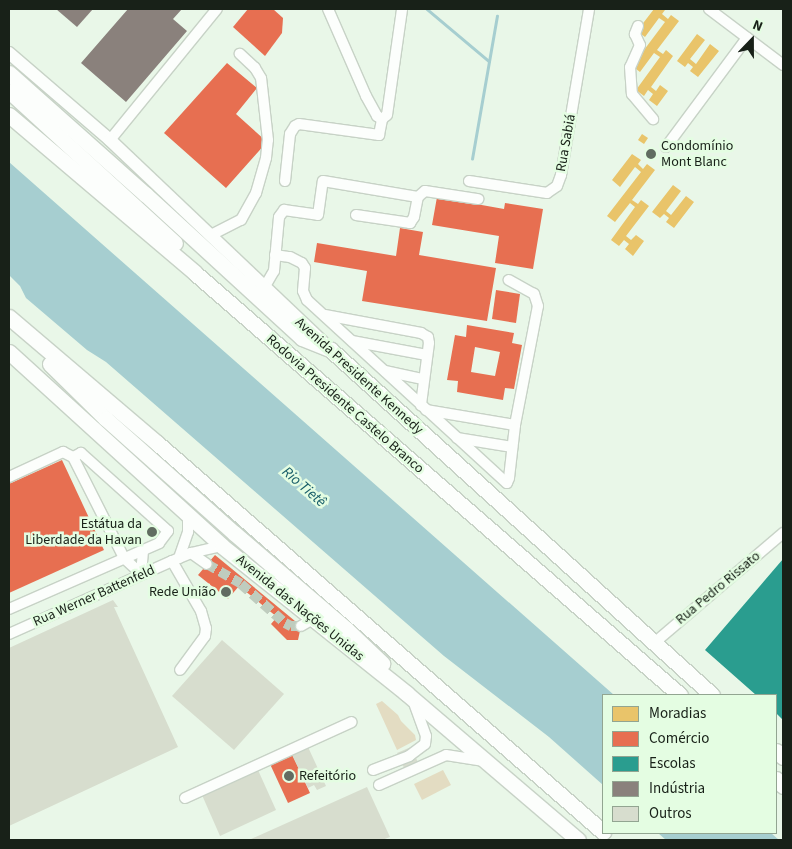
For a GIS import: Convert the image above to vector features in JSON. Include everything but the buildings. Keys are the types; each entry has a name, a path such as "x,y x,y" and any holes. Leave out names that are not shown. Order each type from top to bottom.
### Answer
{"highway":[{"path":"9,73 302,338 331,350"},
{"path":"9,91 175,243 195,273"},
{"name":"Rodovia Presidente Castelo Branco","path":"9,115 195,273 679,694"},
{"path":"9,317 157,443 602,830"},
{"path":"23,330 42,356 106,419 362,644 409,696"},
{"name":"Avenida Presidente Kennedy","path":"331,350 653,644 711,694"},
{"name":"Avenida das Nações Unidas","path":"9,352 307,623 409,696 578,840"}],"main road":[{"name":"Avenida Presidente Kennedy","path":"9,53 110,140 331,350"}],"street":[{"path":"110,140 217,9"},
{"path":"328,9 366,96 377,116 384,117"},
{"path":"285,181 290,134 295,126 299,124 380,135 402,9"},
{"name":"Rua Sabiá","path":"469,181 547,193 557,186 562,172 589,9"},
{"path":"709,9 783,66"},
{"path":"638,26 634,34 640,45 630,68 632,94 653,120"},
{"path":"666,147 747,38"},
{"path":"211,236 242,220 256,193 266,158 268,140 261,78 258,72 240,54"},
{"path":"264,288 273,276 281,215 284,210 318,215 323,181 418,197"},
{"path":"356,216 410,223 414,217 418,197 425,191 478,199"},
{"path":"276,254 302,263 305,268 304,295 505,483 509,478 515,425 538,306 534,294 509,280"},
{"path":"324,315 421,333 428,337 423,407"},
{"path":"351,341 427,355"},
{"path":"384,371 424,379"},
{"path":"423,407 515,425"},
{"path":"457,438 512,447"},
{"path":"9,477 63,452 73,457 124,558 140,574"},
{"path":"9,610 159,543 168,531 81,454 73,457"},
{"path":"180,670 205,636 206,628 201,611 175,559 188,532 188,516"},
{"name":"Rua Pedro Rissato","path":"653,644 783,533"},
{"name":"Rua Werner Battenfeld","path":"9,634 175,559 191,553 222,546"},
{"path":"140,574 143,550"},
{"path":"191,553 207,564"},
{"path":"373,770 409,756 423,746 426,736 409,696"},
{"path":"185,798 352,722"},
{"path":"423,746 432,761"},
{"path":"378,785 449,754 486,762"}],"shaded area":[{"path":"382,701 398,715 401,721 415,735 416,740 397,750 376,704"},
{"path":"443,770 451,785 422,800 414,784"}],"water":[{"name":"Rio Tietê","path":"9,162 613,694 602,694 602,784 549,737 444,656 106,362 87,350 26,298 20,286 9,275"},
{"path":"659,834 772,834 779,840 666,840"}],"waterway":[{"path":"427,9 489,61"},
{"path":"472,159 497,16"}],"tunnel":[{"path":"207,564 241,584 285,623 291,626 301,626"}],"place":[{"name":"Condomínio Mont Blanc","path":"651,154"},
{"name":"Estátua da Liberdade da Havan","path":"152,532"},
{"name":"Rede União","path":"226,592"},
{"name":"Refeitório","path":"289,776"}]}
